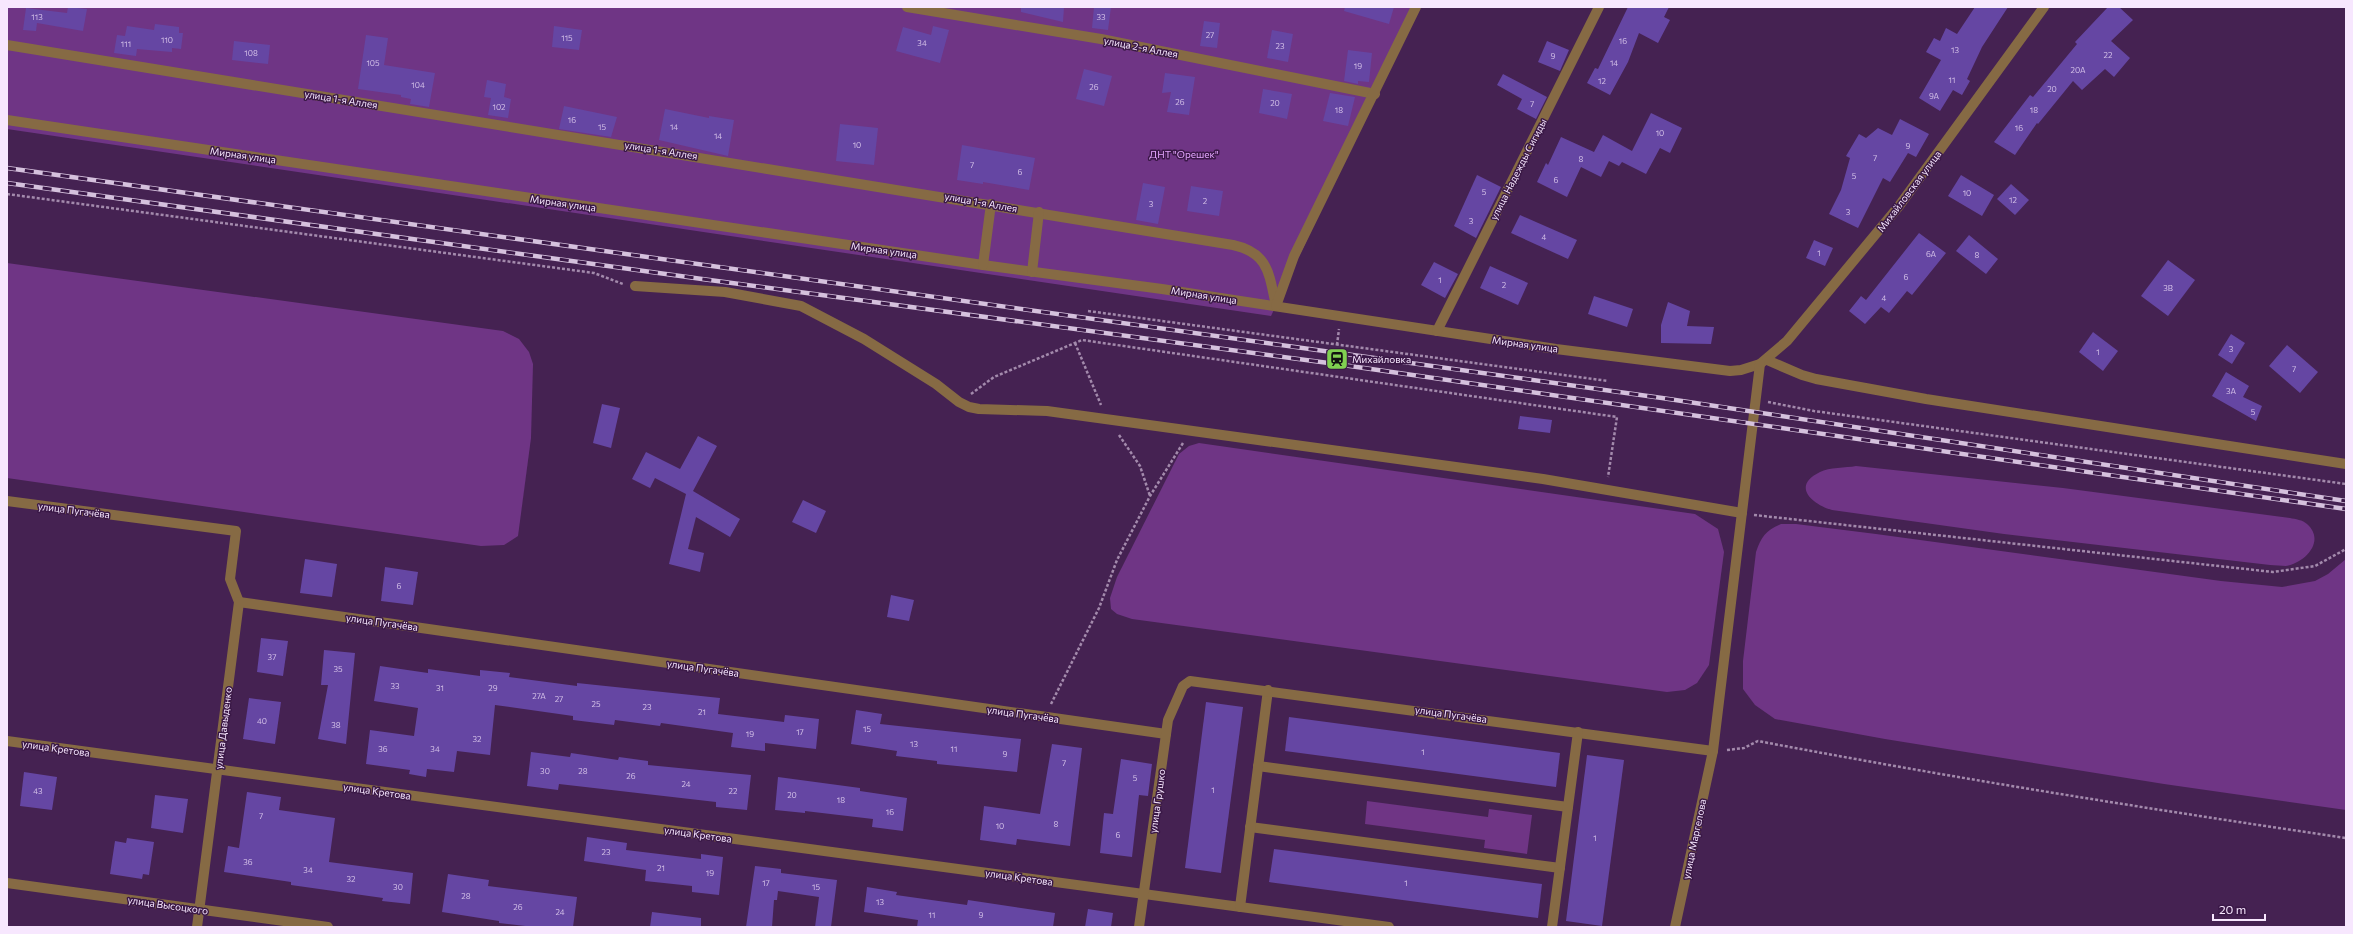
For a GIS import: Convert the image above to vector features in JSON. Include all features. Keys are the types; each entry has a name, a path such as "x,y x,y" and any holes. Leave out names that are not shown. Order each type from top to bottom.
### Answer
{"street":[{"name":"улица 2-я Аллея","path":"907,7 1101,39 1375,94"},
{"path":"1276,306 1294,256 1375,94 1416,7"},
{"name":"улица Надежды Сигиды","path":"1437,331 1599,7"},
{"name":"Михайловская улица","path":"1764,362 1819,303 1899,206 2044,7"},
{"name":"улица 1-я Аллея","path":"7,45 991,204 1246,248 1262,259 1266,266 1276,306"},
{"name":"Мирная улица","path":"7,120 982,265 1162,288 1556,349 1730,371 1741,370 1764,362"},
{"path":"982,265 991,204"},
{"path":"1032,272 1039,212"},
{"path":"636,286 725,292 801,306 888,353 959,402 979,409 1047,411 1543,479 1742,513"},
{"path":"1764,362 1816,379 1926,399 2346,464"},
{"name":"улица Маргелова","path":"1675,927 1713,751 1755,399 1764,362"},
{"name":"улица Пугачёва","path":"7,501 236,531"},
{"name":"улица Давыденко","path":"197,927 239,602 230,579 236,531"},
{"name":"улица Пугачёва","path":"239,602 1166,734"},
{"name":"улица Пугачёва","path":"1190,681 1268,690 1713,751"},
{"name":"улица Грушко","path":"1139,927 1166,734 1172,708 1183,686 1190,681"},
{"path":"1240,907 1268,690"},
{"path":"1552,927 1578,732"},
{"name":"улица Кретова","path":"7,741 1389,927"},
{"path":"1258,766 1568,806"},
{"path":"1250,827 1560,868"},
{"name":"улица Высоцкого","path":"7,883 328,927"}],"path":[{"path":"7,194 594,273 636,286"},
{"path":"1088,311 1608,382"},
{"path":"959,402 994,377 1082,340 1617,417 1606,490"},
{"path":"1075,343 1106,420 1140,466 1150,496"},
{"path":"1755,399 1814,411 2346,484"},
{"path":"1044,717 1099,608 1117,560 1150,496 1192,432"},
{"path":"1742,513 2273,572 2315,566 2346,549"},
{"path":"1713,751 1744,748 1758,741 1924,773 2099,802 2346,838"}],"green space":[{"name":"ДНТ \"Орешек\"","path":"7,7 1417,7 1271,316 7,129"},
{"path":"7,263 503,331 519,339 529,352 533,364 531,438 518,536 504,545 481,546 7,478"},
{"path":"1199,443 1695,514 1718,529 1724,552 1709,665 1697,683 1685,690 1667,692 1132,619 1117,614 1111,609 1110,598 1117,577 1179,454 1189,446"},
{"path":"1856,466 2063,488 2290,518 2307,524 2312,531 2314,544 2311,550 2300,561 2286,566 2270,565 2004,534 1832,510 1818,504 1808,494 1806,489 1807,483 1811,477 1824,470"},
{"path":"1781,524 1796,524 1876,534 2221,581 2282,587 2315,581 2328,574 2346,559 2346,810 2164,784 1885,739 1775,719 1755,705 1743,689 1743,661 1756,552 1765,535 1771,529"},
{"path":"1367,801 1488,817 1489,809 1532,815 1527,854 1484,848 1485,840 1365,824"}],"building":[{"path":"68,7 87,9 83,31 37,23 36,31 23,30 26,8 67,13"},
{"path":"1021,7 1064,7 1063,22 1021,12"},
{"path":"1094,7 1111,7 1108,30 1092,28"},
{"path":"1345,7 1394,7 1389,24 1344,11"},
{"path":"1628,7 1669,7 1664,17 1670,20 1658,43 1639,33 1628,62 1610,95 1587,83 1595,68 1598,69"},
{"path":"1975,7 2008,7 1982,47 1967,79 1970,81 1962,95 1953,90 1940,111 1919,98 1941,60 1926,52 1934,38 1940,41 1946,28 1957,34"},
{"path":"2108,7 2119,7 2133,20 2111,41 2130,58 2114,77 2105,69 2082,90 2073,81 2038,124 2037,123 2015,155 1994,142 2030,95 2033,97 2077,44 2075,42"},
{"path":"1204,21 1220,23 1217,48 1200,46"},
{"path":"155,24 179,27 179,33 183,33 181,49 172,48 172,52 137,49 136,56 114,53 117,35 125,36 127,26 154,30"},
{"path":"554,26 582,30 579,50 552,47"},
{"path":"933,26 949,30 940,63 896,51 903,27 931,35"},
{"path":"1272,30 1293,34 1288,62 1267,58"},
{"path":"366,35 388,38 384,65 435,73 429,107 410,104 411,99 401,97 401,95 358,89"},
{"path":"234,41 270,45 268,64 232,60"},
{"path":"1547,41 1569,50 1560,71 1538,62"},
{"path":"1348,50 1372,53 1369,82 1358,81 1358,84 1344,81"},
{"path":"1084,69 1112,76 1104,106 1076,99"},
{"path":"1165,73 1195,77 1189,115 1167,112 1171,92 1162,93"},
{"path":"1503,74 1547,97 1536,119 1517,109 1522,99 1497,85"},
{"path":"487,80 506,84 504,97 511,99 508,118 488,115 491,98 484,97"},
{"path":"1263,89 1292,94 1287,119 1259,113"},
{"path":"1330,93 1355,97 1348,126 1323,121"},
{"path":"564,106 617,117 611,137 559,129"},
{"path":"665,109 709,118 709,116 734,120 728,156 659,140"},
{"path":"1651,113 1682,128 1670,153 1660,148 1646,174 1622,162 1619,166 1609,161 1601,177 1581,167 1567,197 1537,182 1546,163 1548,165 1561,137 1594,152 1603,135 1632,151"},
{"path":"1900,119 1929,134 1916,157 1908,153 1890,182 1883,178 1858,228 1829,214 1841,190 1850,158 1846,156 1859,134 1866,138 1878,128 1892,135"},
{"path":"840,124 878,128 874,165 836,161"},
{"path":"962,145 1035,158 1029,190 983,182 983,184 957,180"},
{"path":"1477,175 1501,187 1476,238 1454,226"},
{"path":"1961,175 1994,195 1982,216 1948,196"},
{"path":"1143,183 1165,187 1158,224 1136,220"},
{"path":"2011,184 2029,200 2015,215 1997,199"},
{"path":"1191,186 1223,191 1219,216 1187,211"},
{"path":"1520,215 1577,240 1568,259 1511,233"},
{"path":"1919,233 1946,253 1912,295 1907,291 1889,313 1881,307 1865,324 1849,311 1861,296 1866,300"},
{"path":"1969,235 1998,259 1986,274 1956,251"},
{"path":"1814,240 1833,248 1825,266 1806,258"},
{"path":"2168,260 2195,280 2168,316 2141,296"},
{"path":"1434,262 1458,274 1445,298 1421,285"},
{"path":"1490,266 1528,283 1518,305 1480,288"},
{"path":"1594,296 1633,309 1627,327 1588,314"},
{"path":"1668,302 1690,311 1687,326 1714,327 1711,344 1661,343 1661,325"},
{"path":"2093,332 2118,351 2103,371 2079,352"},
{"path":"2231,334 2245,343 2232,364 2218,355"},
{"path":"2287,345 2318,372 2300,393 2269,366"},
{"path":"2226,372 2249,386 2243,397 2262,406 2256,421 2212,396"},
{"path":"602,404 620,408 611,448 593,443"},
{"path":"1520,416 1552,420 1550,433 1518,429"},
{"path":"698,436 717,446 693,491 740,519 730,537 696,517 688,549 704,553 700,572 669,564 686,494 655,478 650,488 632,479 646,452 680,469"},
{"path":"803,500 826,511 816,533 792,522"},
{"path":"305,559 337,564 332,597 300,593"},
{"path":"385,567 418,572 413,605 381,601"},
{"path":"891,595 914,600 909,621 887,617"},
{"path":"261,638 288,641 283,676 257,672"},
{"path":"324,650 355,653 346,744 318,739 328,685 321,685"},
{"path":"380,666 428,673 428,669 480,676 480,670 510,673 509,677 577,686 577,683 720,698 718,714 784,722 785,715 819,719 816,749 765,743 765,751 731,747 733,733 661,723 660,726 615,720 614,725 573,720 573,716 495,705 490,755 457,751 454,772 427,769 426,777 409,774 410,770 366,764 370,730 414,736 418,708 374,701"},
{"path":"249,698 281,702 275,744 243,739"},
{"path":"1206,702 1243,707 1221,873 1185,868"},
{"path":"856,710 882,714 880,724 1021,739 1017,772 937,764 937,761 896,756 897,751 851,744"},
{"path":"1289,717 1560,753 1556,787 1285,751"},
{"path":"1052,744 1082,748 1070,846 1017,839 1016,845 980,840 984,806 1040,814"},
{"path":"531,752 570,757 571,753 618,760 619,757 648,761 648,765 751,775 747,810 716,807 716,802 559,784 558,790 527,786"},
{"path":"1587,755 1624,760 1602,926 1566,921"},
{"path":"1121,759 1152,764 1148,796 1139,795 1132,857 1100,853 1104,813 1113,814"},
{"path":"24,772 57,777 52,810 20,806"},
{"path":"778,777 860,788 860,791 907,798 903,831 872,827 873,819 805,811 805,813 775,810"},
{"path":"247,792 281,797 279,810 335,818 329,862 413,873 410,904 382,901 383,898 291,885 291,882 224,872 228,846 239,848"},
{"path":"155,795 188,799 183,833 151,828"},
{"path":"587,837 627,843 626,850 701,859 701,854 723,857 719,895 692,892 692,886 645,881 646,870 584,861"},
{"path":"127,838 154,842 149,875 143,874 142,879 110,874 115,841 126,843"},
{"path":"1274,849 1542,884 1538,918 1269,882"},
{"path":"755,866 781,869 781,873 837,880 831,927 815,927 819,897 778,891 777,900 774,900 772,927 746,927"},
{"path":"448,874 489,880 488,886 577,897 573,927 534,927 499,923 499,921 442,912"},
{"path":"867,887 897,892 896,895 967,905 968,900 1055,913 1053,927 917,927 918,920 864,912"},
{"path":"1088,909 1113,913 1111,927 1085,927"},
{"path":"652,912 701,918 701,927 650,927"}],"railway":[{"path":"7,168 1662,398 2346,501"},
{"path":"7,183 702,279 1336,364 2346,509"}],"place":[{"name":"Михайловка","path":"1337,359"}]}
